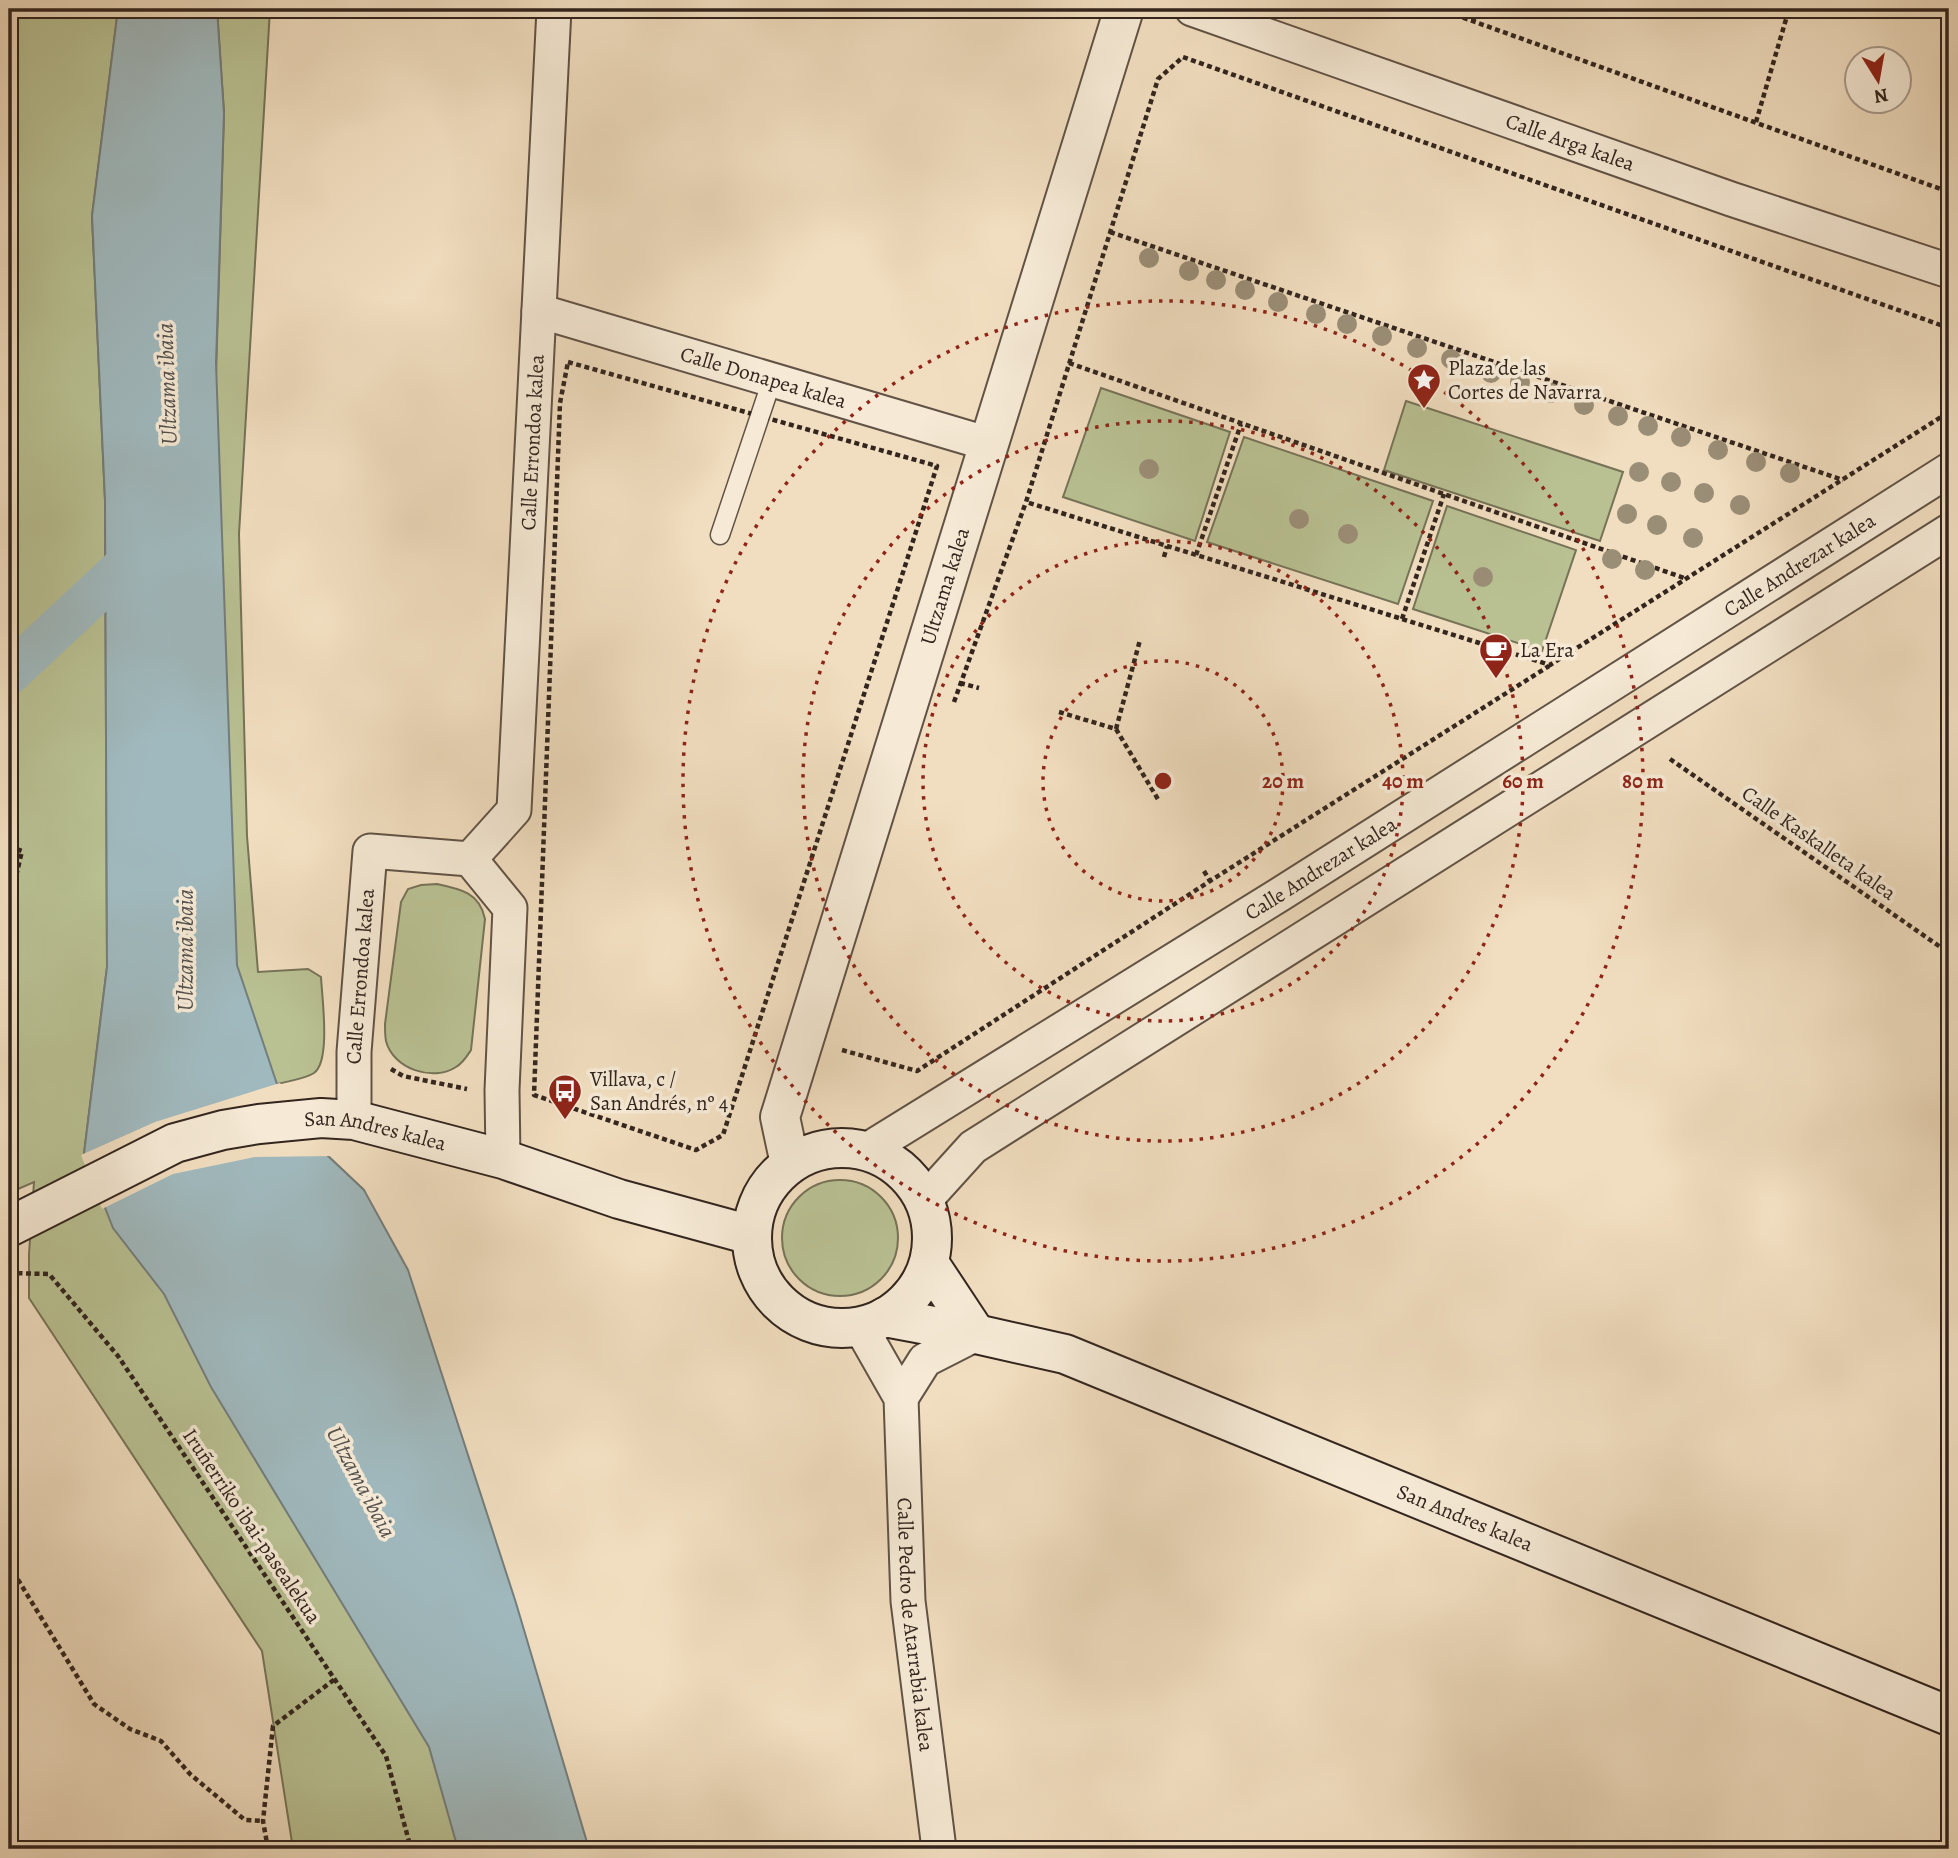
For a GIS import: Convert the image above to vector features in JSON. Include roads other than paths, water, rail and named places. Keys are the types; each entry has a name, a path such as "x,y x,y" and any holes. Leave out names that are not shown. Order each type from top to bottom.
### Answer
{"main road":[{"name":"Ultzama kalea","path":"790,1164 779,1117 1124,9"},
{"name":"San Andres kalea","path":"19,1216 175,1143 259,1124 338,1119 503,1158 619,1199 751,1235"},
{"path":"840,1147 867,1150 891,1161 911,1178 925,1200 933,1231 929,1263 913,1294 873,1322 833,1328 807,1321 783,1307 766,1286 755,1262 751,1235 757,1208 770,1183 790,1164 814,1152 840,1147"},
{"path":"929,1263 976,1334"},
{"name":"San Andres kalea","path":"873,1322 976,1334 1065,1354 1949,1716"}],"street":[{"name":"Calle Errondoa kalea","path":"338,1119 354,1052 370,851 470,859 514,810 554,9"},
{"name":"Calle Arga kalea","path":"1192,9 1731,199 1949,271"},
{"name":"Calle Donapea kalea","path":"539,311 989,444"},
{"name":"Calle Andrezar kalea","path":"867,1150 1279,895 1949,470"},
{"path":"925,1200 974,1147 1949,531"},
{"path":"470,859 510,908 502,1090 503,1158"},
{"name":"Calle Pedro de Atarrabia kalea","path":"873,1322 901,1398 908,1601 939,1849"},
{"path":"901,1398 925,1360 976,1334"}],"lane":[{"path":"720,535 772,380"}],"water":[{"name":"Ultzama ibaia","path":"118,9 217,9 224,113 216,363 237,965 277,1084 328,1156 364,1190 408,1270 516,1603 589,1849 458,1849 429,1747 211,1387 164,1294 113,1228 84,1154 107,967 105,500 92,216"}],"waterway":[{"path":"9,674 145,544"}],"place":[{"name":"Plaza de las Cortes de Navarra","path":"1424,410"},
{"name":"La Era","path":"1496,680"},
{"name":"Villava, c / San Andrés, nº 4","path":"565,1121"}]}
